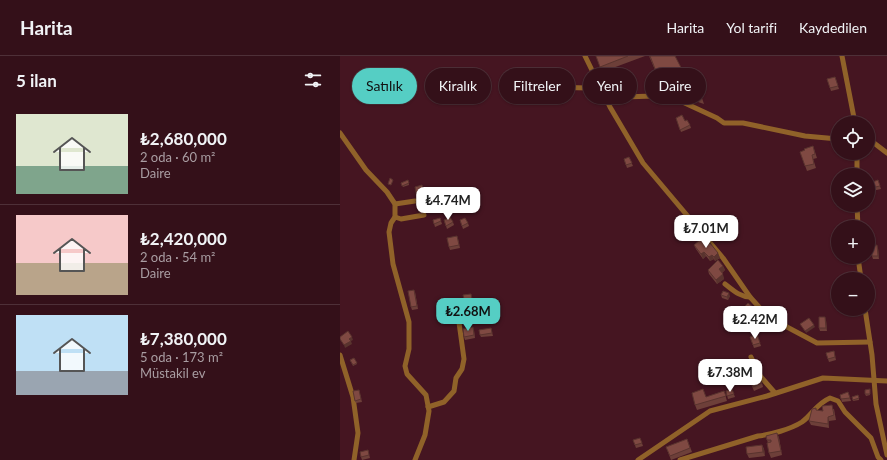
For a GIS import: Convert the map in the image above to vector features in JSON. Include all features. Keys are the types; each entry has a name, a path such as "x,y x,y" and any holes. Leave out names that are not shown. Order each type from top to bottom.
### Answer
{"street":[{"path":"585,56 591,68"},
{"path":"842,56 854,116"},
{"path":"637,97 653,96 676,99 724,123 743,123 805,136 831,138"},
{"path":"609,104 643,163 718,252 750,297 772,319 817,343 870,342"},
{"path":"340,133 366,170 387,192 395,204 395,217 391,223 389,232 393,264 409,322 410,349 405,366 407,374 426,395 429,411 425,435 415,460"},
{"path":"875,144 887,153"},
{"path":"395,204 415,201"},
{"path":"395,217 401,218 424,215"},
{"path":"725,284 744,297 750,297"},
{"path":"428,407 444,402 454,391 456,378 462,369 464,359 457,308"},
{"path":"866,316 876,404 887,455"},
{"path":"340,355 354,396 358,434 354,460"},
{"path":"751,357 761,377 775,393"},
{"path":"638,460 710,411 823,378 874,379 887,381"},
{"path":"680,460 758,436 771,435 802,422 822,402 830,398 838,401 845,412 871,438 878,457 882,460"}],"building":[{"path":"596,56 628,56 600,67"},
{"path":"650,56 675,56 681,68 655,68"},
{"path":"835,77 838,86 830,88 827,79"},
{"path":"682,115 685,121 687,120 690,125 680,130 676,118"},
{"path":"813,146 815,154 812,155 814,164 805,166 800,152"},
{"path":"629,157 632,163 626,165 624,159"},
{"path":"390,178 393,180 391,185 388,184"},
{"path":"408,180 409,183 402,186 401,183"},
{"path":"878,180 880,186 875,187 875,181"},
{"path":"422,185 425,195 417,197 415,187"},
{"path":"424,199 427,201 430,208 419,212 416,201"},
{"path":"450,217 453,222 446,226 444,220"},
{"path":"440,218 441,221 434,224 433,220"},
{"path":"465,218 468,223 462,226 460,220"},
{"path":"698,232 703,240 702,241 701,239 699,241 693,236"},
{"path":"457,236 459,245 449,247 447,238"},
{"path":"701,239 706,246 710,243 718,253 714,257 712,255 709,257 704,252 701,254 694,245"},
{"path":"875,245 877,245 878,256 875,256"},
{"path":"718,260 723,266 719,269 723,274 716,280 708,270"},
{"path":"414,290 417,306 411,307 408,291"},
{"path":"723,291 729,293 727,297 721,295"},
{"path":"471,294 473,305 466,307 463,295"},
{"path":"748,303 753,307 748,312 744,307"},
{"path":"819,317 825,317 826,328 819,328"},
{"path":"809,318 814,325 805,331 800,324"},
{"path":"473,327 474,335 464,337 463,329"},
{"path":"491,328 492,333 480,335 479,330"},
{"path":"348,331 352,337 349,339 351,341 344,345 340,337"},
{"path":"757,334 760,343 753,345 750,337"},
{"path":"834,351 835,357 828,359 826,353"},
{"path":"354,358 357,363 353,365 350,360"},
{"path":"755,370 762,383 753,387 747,374"},
{"path":"703,389 706,397 724,391 726,396 695,405 692,393"},
{"path":"732,389 734,394 727,396 726,391"},
{"path":"870,389 870,394 865,394 865,390"},
{"path":"359,390 361,399 355,401 353,391"},
{"path":"848,392 850,398 841,399 840,395"},
{"path":"858,395 859,398 853,400 852,397"},
{"path":"832,405 834,415 828,417 828,424 809,421 812,409 816,408 816,410 823,411 822,406"},
{"path":"777,433 781,451 769,453 767,443 771,442 771,440 767,440 766,436"},
{"path":"640,438 642,443 635,445 633,440"},
{"path":"687,439 690,448 670,456 666,447"},
{"path":"762,445 763,452 747,454 746,447"},
{"path":"368,450 369,455 361,457 360,452"}]}
